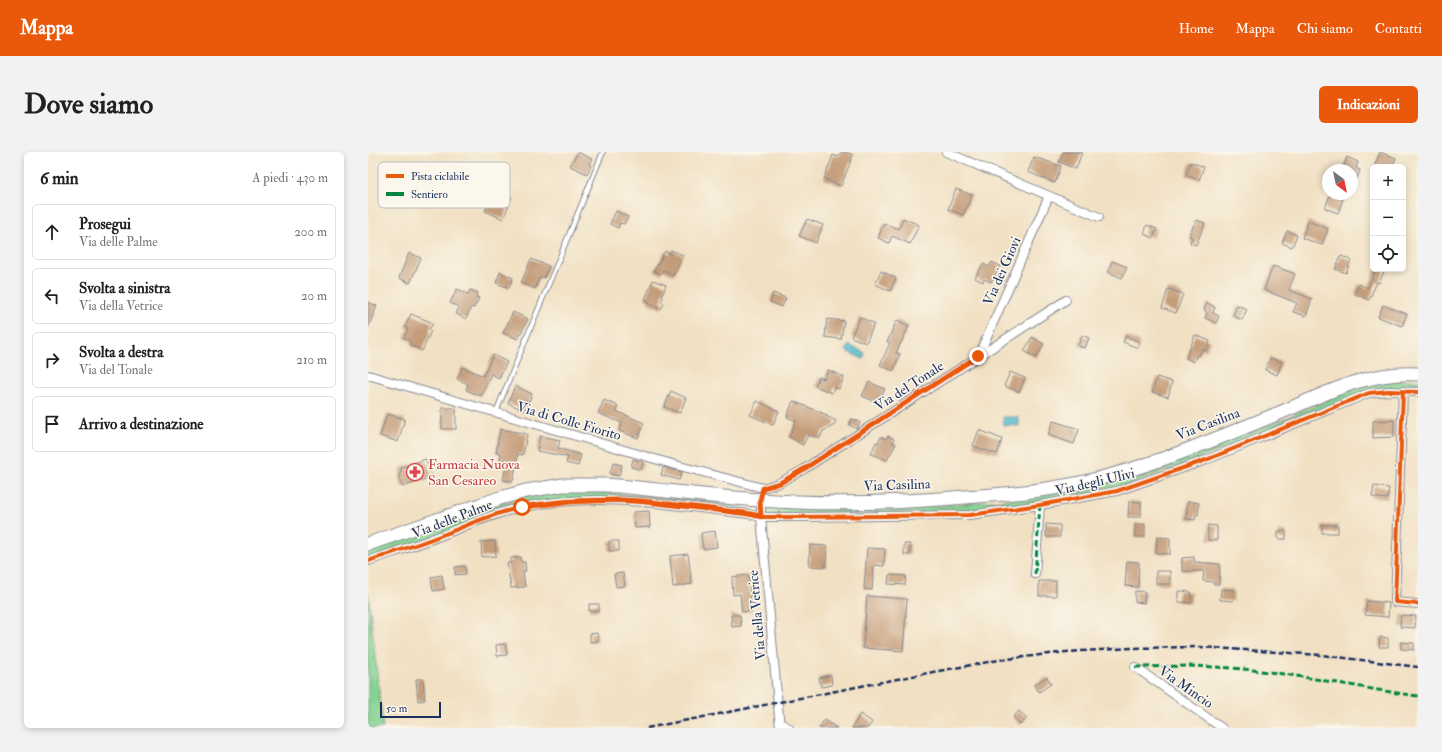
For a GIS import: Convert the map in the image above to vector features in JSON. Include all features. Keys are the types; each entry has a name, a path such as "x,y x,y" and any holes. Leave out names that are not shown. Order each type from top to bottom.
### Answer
{"main road":[{"name":"Via Casilina","path":"368,544 505,497 553,486 576,484 762,494 837,504 919,501 1012,494 1064,486 1102,478 1141,466 1222,437 1362,380 1391,374 1418,374"}],"street":[{"path":"946,152 1099,217"},
{"name":"Via dei Giovi","path":"978,356 1049,196"},
{"name":"Via del Tonale","path":"762,494 804,469 1066,300"},
{"name":"Via di Colle Fiorito","path":"368,375 672,464 762,494"},
{"name":"Via degli Ulivi","path":"761,516 883,517 970,515 1040,505 1117,491 1206,460 1364,395 1383,391 1418,392"},
{"path":"1404,391 1395,602 1418,604"},
{"name":"Via della Vetrice","path":"762,494 761,516 780,726"},
{"name":"Via delle Palme","path":"368,561 500,513 522,507 557,502 596,500 637,501 761,516"},
{"path":"1035,574 1040,505"},
{"name":"Via Mincio","path":"1135,667 1222,728"},
{"path":"780,726 789,728"}],"lane":[{"path":"496,413 603,152"}],"green space":[{"path":"1418,380 1418,389 1382,389 1120,488 986,511 937,513 767,514 767,507 825,509 918,507 1013,499 1219,444 1354,389 1378,381"},
{"path":"575,490 741,505 741,510 630,499 537,503 368,560 368,552 509,501 540,492"},
{"path":"368,592 383,728 368,728"}],"water":[{"path":"849,345 865,353 863,359 846,351"},
{"path":"1003,417 1019,417 1019,426 1003,425"}],"building":[{"path":"578,152 592,159 589,165 591,166 587,174 570,166"},
{"path":"841,152 846,152 853,155 841,186 824,179 833,155 838,157"},
{"path":"1063,152 1082,152 1076,169 1059,162"},
{"path":"1380,152 1396,158 1393,164 1375,164"},
{"path":"1034,157 1061,166 1055,183 1028,172"},
{"path":"1347,157 1358,162 1357,164 1344,164"},
{"path":"1191,162 1204,167 1199,180 1186,175"},
{"path":"956,189 972,195 963,215 948,209"},
{"path":"1328,200 1343,200 1338,213 1325,208"},
{"path":"486,208 508,208 503,219 485,211"},
{"path":"616,211 628,217 624,224 620,223 618,228 610,224"},
{"path":"903,218 919,225 910,244 892,236 889,243 878,238 884,223 899,229"},
{"path":"807,219 823,225 816,243 799,236"},
{"path":"1196,220 1205,223 1196,245 1190,243 1192,237 1189,236"},
{"path":"1308,221 1328,229 1322,245 1302,238"},
{"path":"1147,225 1157,229 1153,238 1144,234"},
{"path":"1287,231 1297,235 1292,247 1282,243"},
{"path":"671,250 683,255 674,275 663,270 661,274 654,271 665,251 670,254"},
{"path":"409,253 421,258 410,283 399,278"},
{"path":"1341,256 1351,260 1346,273 1335,269"},
{"path":"531,259 549,266 544,278 540,277 535,289 521,283"},
{"path":"1112,261 1127,267 1122,278 1108,272"},
{"path":"992,262 1000,266 991,282 984,279 983,282 975,278 983,264 989,267"},
{"path":"1273,266 1295,274 1289,290 1312,299 1306,316 1293,312 1297,303 1264,290"},
{"path":"881,271 896,278 890,291 875,284"},
{"path":"500,272 513,278 509,288 496,283"},
{"path":"1375,272 1384,272 1379,283 1377,282 1369,300 1355,294 1359,284 1368,288"},
{"path":"653,280 666,285 661,302 664,303 661,309 648,303 649,301 645,299"},
{"path":"457,289 468,294 470,290 478,293 476,297 479,298 474,308 471,307 466,319 456,314 459,307 450,303"},
{"path":"1168,289 1183,294 1176,313 1162,308"},
{"path":"773,293 786,298 782,307 770,302"},
{"path":"368,302 377,306 368,328"},
{"path":"1207,303 1215,307 1213,313 1219,316 1216,323 1205,318 1207,312 1204,310"},
{"path":"1237,305 1247,309 1242,320 1233,316"},
{"path":"1383,305 1407,314 1402,326 1378,317"},
{"path":"513,312 528,319 518,339 503,333"},
{"path":"411,314 433,323 422,351 410,345 411,341 404,338 408,329 405,327"},
{"path":"860,317 874,324 866,343 851,337"},
{"path":"827,319 844,321 841,339 825,337"},
{"path":"897,320 909,326 896,353 900,354 893,371 880,365 890,343 887,342"},
{"path":"1082,335 1089,338 1085,348 1078,346"},
{"path":"1195,335 1210,341 1206,351 1202,349 1194,362 1186,358"},
{"path":"1126,336 1140,342 1138,348 1123,342"},
{"path":"1032,337 1044,344 1036,358 1024,351"},
{"path":"493,355 507,362 499,378 491,374 481,396 466,390 468,384 457,379 462,367 483,376"},
{"path":"1270,358 1282,362 1277,375 1265,370"},
{"path":"828,370 844,377 839,389 834,387 832,393 815,386 819,377 824,379"},
{"path":"1010,372 1025,378 1019,392 1004,386"},
{"path":"1157,377 1172,382 1168,397 1152,392"},
{"path":"869,382 885,389 878,403 862,396"},
{"path":"515,386 532,394 525,411 508,403"},
{"path":"671,391 686,398 680,413 664,407"},
{"path":"604,400 618,406 616,411 644,423 638,438 619,431 622,423 598,413"},
{"path":"757,401 779,411 773,425 750,415"},
{"path":"793,401 827,415 826,416 836,421 833,426 823,431 820,438 808,435 803,445 789,437 796,421 787,417"},
{"path":"442,408 456,408 456,429 442,429"},
{"path":"387,414 405,419 398,442 380,436"},
{"path":"852,419 860,422 857,429 849,425"},
{"path":"1394,420 1394,437 1373,438 1373,421"},
{"path":"1053,421 1079,429 1074,444 1048,435"},
{"path":"500,429 527,434 523,455 518,454 513,481 503,480 506,467 499,466 501,453 496,453"},
{"path":"979,430 1002,439 997,454 973,446"},
{"path":"540,436 560,440 558,448 581,455 578,466 566,463 568,457 537,451"},
{"path":"888,436 894,439 892,442 896,444 887,460 871,454 876,442 878,443 881,437 886,439"},
{"name":"Farmacia Nuova San Cesareo","path":"426,459 432,477 402,487 399,477 402,467"},
{"path":"633,459 643,462 641,470 631,467"},
{"path":"613,463 622,465 619,476 610,474"},
{"path":"663,467 682,472 679,480 661,475"},
{"path":"1374,486 1389,488 1387,499 1372,497"},
{"path":"1129,501 1141,502 1141,517 1128,517"},
{"path":"1188,501 1199,503 1198,515 1196,514 1195,520 1186,519"},
{"path":"649,511 650,527 635,528 634,512"},
{"path":"1046,524 1060,525 1060,537 1046,537"},
{"path":"1135,524 1145,524 1145,537 1135,537"},
{"path":"1208,525 1217,526 1217,540 1208,540"},
{"path":"1322,525 1338,525 1338,533 1322,533"},
{"path":"715,531 717,547 703,549 701,533"},
{"path":"1278,531 1286,531 1286,539 1278,539"},
{"path":"1157,537 1170,538 1170,554 1156,553"},
{"path":"495,541 496,556 482,557 481,542"},
{"path":"609,541 619,541 619,551 609,551"},
{"path":"904,544 910,544 910,555 904,555"},
{"path":"810,545 827,546 826,567 809,566"},
{"path":"867,548 885,549 884,566 874,565 872,590 864,589"},
{"path":"688,554 692,584 673,587 670,556"},
{"path":"520,557 521,562 525,562 526,571 523,571 525,587 511,588 507,563 511,563 511,558"},
{"path":"1194,557 1194,562 1220,564 1219,584 1203,581 1204,571 1182,571 1182,558"},
{"path":"1127,561 1139,562 1138,587 1125,586"},
{"path":"465,566 466,574 455,575 455,567"},
{"path":"1156,571 1170,571 1170,584 1156,584"},
{"path":"623,573 625,586 616,587 614,574"},
{"path":"442,575 444,589 433,591 431,577"},
{"path":"748,575 752,611 742,612 740,594 733,595 732,577"},
{"path":"889,575 906,576 905,585 888,584"},
{"path":"1039,581 1056,581 1056,596 1039,596"},
{"path":"1221,589 1234,590 1233,601 1220,600"},
{"path":"1135,591 1145,592 1144,603 1135,602"},
{"path":"1178,591 1191,592 1191,603 1178,602"},
{"path":"867,596 907,599 903,651 863,648"},
{"path":"1367,601 1389,603 1388,617 1365,615"},
{"path":"589,604 599,604 599,611 589,611"},
{"path":"731,615 740,615 741,626 732,627"},
{"path":"1401,615 1416,616 1415,628 1400,627"},
{"path":"597,633 598,641 590,642 590,634"},
{"path":"1380,637 1388,638 1388,647 1379,647"},
{"path":"1401,642 1414,643 1414,650 1401,649"},
{"path":"505,644 507,655 497,656 496,645"},
{"path":"831,675 832,685 821,687 819,678"},
{"path":"1047,677 1051,684 1039,692 1034,685"},
{"path":"416,679 423,679 425,700 418,701"},
{"path":"1019,711 1027,718 1020,725 1013,717"},
{"path":"860,714 872,722 868,728 852,728"},
{"path":"824,720 837,728 819,728"}],"waterway":[{"path":"766,508 766,514"}],"railway":[{"path":"647,728 999,660 1066,652 1132,648 1200,647 1321,655 1418,667"}],"marked path":[{"path":"1035,574 1040,505"},
{"path":"1135,667 1194,666 1240,669 1291,675 1418,696"}],"cycle path":[{"path":"368,561 500,513 548,503 576,500 634,501 749,514 761,517 970,515 1040,505 1117,491 1206,460 1369,393 1388,391 1418,392"},
{"path":"1403,391 1395,602 1418,604"}],"place":[{"name":"Farmacia Nuova San Cesareo","path":"415,472"}],"route":[{"path":"522,507 557,502 621,500 642,501 761,516 760,500 763,488 780,483 804,469 978,356"}]}
